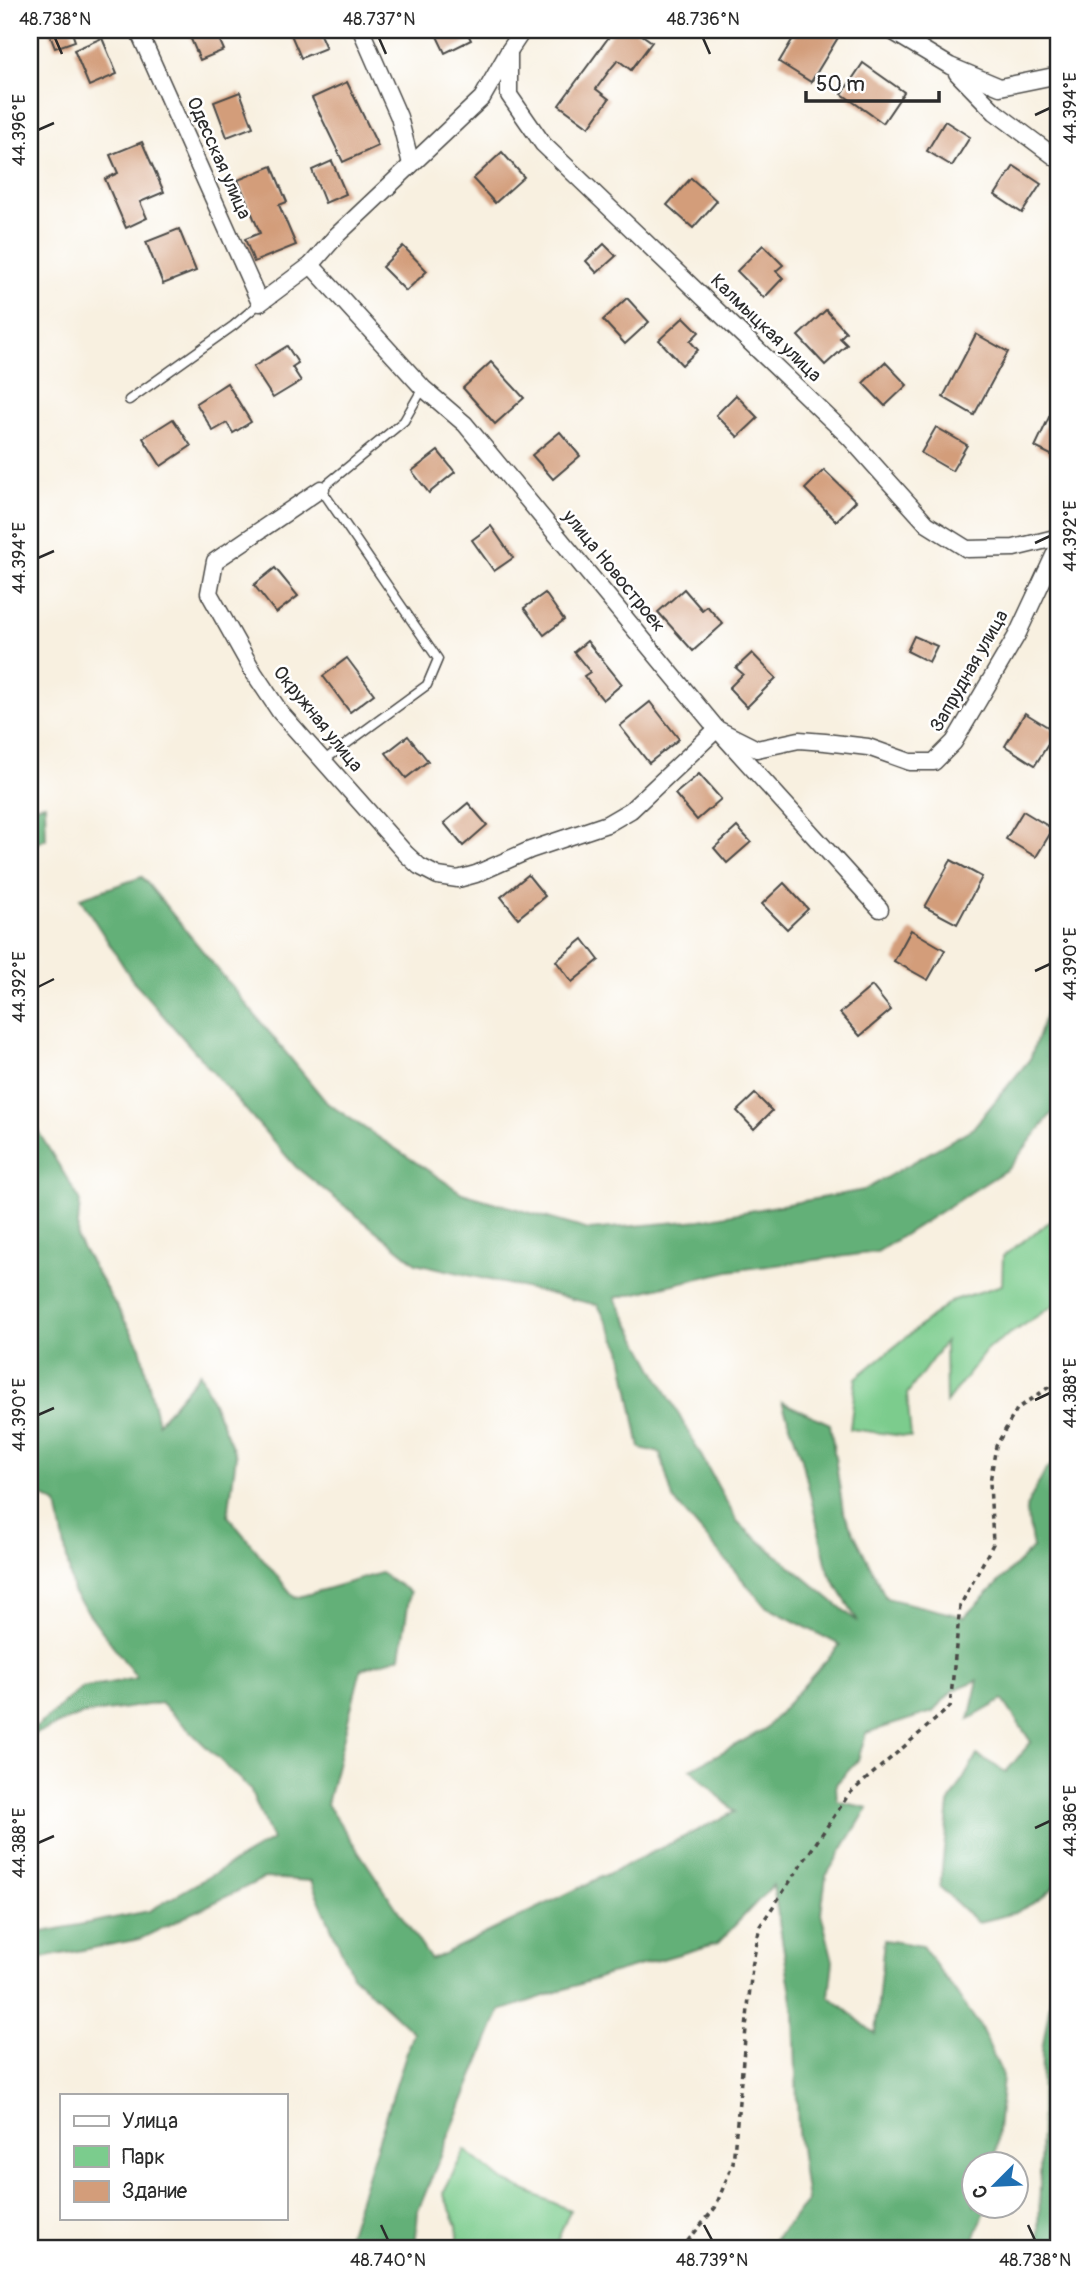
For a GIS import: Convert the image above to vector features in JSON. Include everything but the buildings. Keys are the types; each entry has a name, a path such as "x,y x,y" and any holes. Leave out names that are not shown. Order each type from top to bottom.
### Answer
{"street":[{"name":"Одесская улица","path":"138,30 260,303"},
{"path":"361,30 399,117 411,164"},
{"path":"260,303 312,265 337,235 482,98 523,30"},
{"path":"890,30 950,66 1000,87 1059,75"},
{"name":"Калмыцкая улица","path":"509,51 509,95 543,144 849,437 927,524 967,549 1014,548 1059,537"},
{"path":"950,66 995,112 1059,160"},
{"name":"улица Новостроек","path":"312,265 423,388 465,424 717,729 880,909"},
{"name":"Окружная улица","path":"321,489 215,561 209,593 254,673 280,712 419,866 438,876 458,879 530,850 607,824 631,810 717,729"},
{"name":"Запрудная улица","path":"717,729 757,749 799,740 868,747 910,762 934,762 954,742 1017,635 1059,544"}],"lane":[{"path":"129,400 233,326 260,303"},
{"path":"323,761 427,685 438,659 321,489 404,421 423,388"}],"path":[{"path":"681,2249 715,2208 733,2164 752,1967 760,1926 849,1794 950,1707 960,1606 993,1544 990,1482 996,1446 1017,1409 1059,1380"}],"green space":[{"path":"45,804 46,839 30,847 30,807"},
{"path":"142,877 327,1103 462,1193 589,1230 700,1220 864,1190 973,1128 1030,1059 1059,976 1059,1104 1009,1168 877,1252 729,1271 615,1298 738,1523 858,1622 828,1571 802,1459 782,1402 830,1424 843,1511 886,1598 964,1617 1033,1548 1026,1507 1046,1469 1059,1461 1059,1882 1022,1909 977,1922 940,1887 949,1804 977,1755 1006,1772 1031,1742 1003,1700 969,1719 978,1680 953,1690 933,1712 866,1733 858,1760 836,1784 837,1801 868,1808 826,1876 821,1913 833,1961 829,1996 875,2034 884,1940 922,1946 980,2026 1003,2076 996,2150 960,2150 960,2220 981,2220 970,2249 781,2249 774,2240 807,2202 798,2132 794,2012 773,1885 718,1943 610,1974 500,2011 418,2211 415,2249 344,2249 413,2032 352,1975 311,1881 264,1878 140,1939 30,1960 30,1931 43,1932 149,1911 272,1840 250,1789 161,1703 80,1715 30,1736 30,1733 81,1688 137,1678 73,1592 57,1504 30,1490 30,1118 80,1200 77,1239 140,1347 158,1423 200,1373 236,1456 228,1516 295,1598 381,1573 410,1592 400,1657 361,1669 327,1804 431,1960 735,1812 691,1769 765,1729 840,1645 765,1606 673,1499 660,1453 640,1448 621,1349 598,1305 416,1263 296,1167 133,981 80,898"},
{"path":"1059,1215 1059,1302 988,1348 946,1403 945,1342 907,1394 911,1437 850,1429 856,1378 951,1301 1002,1285 1003,1256"},
{"path":"1059,1968 1059,2247 1039,2241 1042,2050 1055,1973"},
{"path":"465,2150 502,2180 570,2210 554,2249 458,2249 457,2225 443,2193"}]}
